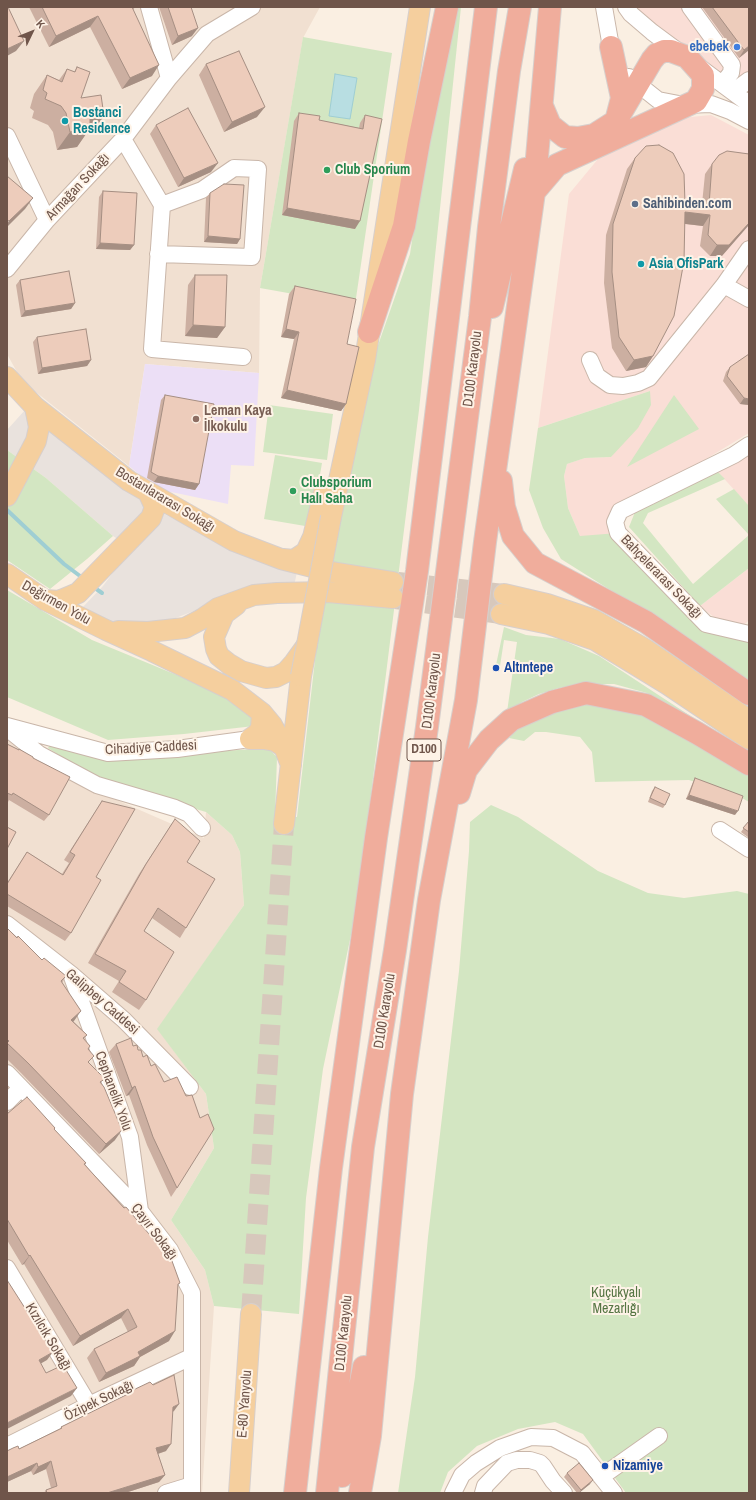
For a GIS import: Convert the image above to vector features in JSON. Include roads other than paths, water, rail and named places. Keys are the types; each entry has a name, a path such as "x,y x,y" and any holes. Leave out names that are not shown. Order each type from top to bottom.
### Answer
{"highway":[{"path":"369,332 404,226 419,141 447,7"},
{"name":"D100","path":"295,1493 332,1160 376,838 417,571 486,7"},
{"name":"D100 Karayolu","path":"327,1493 363,1147 395,950 427,727 480,317 491,211 509,71 520,7"},
{"path":"467,416 526,163 550,7"},
{"path":"360,1493 370,1436 402,1094 429,900 466,700 497,449 516,330 534,192 550,7"},
{"path":"610,47 622,98 616,121"},
{"path":"534,192 557,165 642,127 684,105 696,101 703,89 703,75 687,56 671,51 664,51 657,54 616,121 594,135 578,138 565,138 550,125 542,106"},
{"path":"497,449 504,507 513,536 535,563 646,622 749,694"},
{"path":"429,900 449,823 466,770 489,740 511,720 552,702 586,693 646,706 697,732 749,764"},
{"path":"338,1493 363,1373 390,1219"}],"main road":[{"path":"284,824 294,674 307,644 331,517 365,360 420,7"},
{"name":"Bostanlararası Sokağı","path":"7,377 35,407 129,481 234,541 281,559 393,590 276,592 254,596"},
{"path":"281,559 294,560 306,552 312,537 333,456 357,399"},
{"path":"10,491 36,441 40,427 35,407"},
{"path":"36,441 50,434 72,436"},
{"path":"45,600 59,601 78,593 151,518 155,507 148,492"},
{"name":"Değirmen Yolu","path":"7,574 45,600 232,690 262,713 272,725 288,756"},
{"path":"504,594 547,604 594,620 645,649 749,720"},
{"path":"254,596 234,606 224,614 214,636 216,649 219,656 241,671 266,678 294,674"},
{"path":"106,630 148,632 185,628 218,608 254,596"},
{"path":"501,614 549,624 596,640 667,684 749,739"},
{"path":"250,740 261,728 262,713"},
{"path":"250,740 264,739 275,741 288,756"},
{"name":"E-80 Yanyolu","path":"239,1493 251,1314"}],"street":[{"path":"149,7 169,78"},
{"name":"Armağan Sokağı","path":"7,269 47,220 123,139 169,78 207,34 252,7"},
{"path":"604,7 610,47 622,71 637,85 658,100 684,105 712,104 730,110 749,121"},
{"path":"690,7 732,65 727,88"},
{"path":"632,9 652,32 687,56 749,104"},
{"path":"727,88 749,80"},
{"path":"7,136 47,220"},
{"path":"123,139 162,205 152,349 243,357"},
{"path":"158,254 252,257 258,169 234,168 202,190 162,205"},
{"path":"590,360 597,376 610,385 622,386 638,383 649,378 724,285 749,249"},
{"path":"724,285 749,299"},
{"name":"Bahçelerarası Sokağı","path":"749,445 734,455 620,511 615,522 618,533 706,624 749,634"},
{"name":"Cihadiye Caddesi","path":"7,727 108,753 178,748 250,740"},
{"name":"Cihadiye Caddesi","path":"7,727 39,754 97,785 175,808 189,814 202,828"},
{"path":"720,830 749,850"},
{"name":"Galipbey Caddesi","path":"7,924 71,974 124,1020 190,1087"},
{"name":"Cephanelik Yolu","path":"71,974 130,1137 140,1211"},
{"name":"Çayır Sokağı","path":"7,1073 140,1211 170,1250 192,1294 192,1489"},
{"path":"7,1102 21,1088"},
{"name":"Kızılcık Sokağı","path":"7,1268 89,1405"},
{"name":"Özipek Sokağı","path":"7,1446 89,1405 191,1357"},
{"path":"453,1493 462,1475 476,1463 500,1448 531,1437 554,1438 574,1447 582,1453 605,1487 659,1436"},
{"path":"483,1493 485,1486 507,1463 517,1460 530,1460 540,1463 564,1493"},
{"path":"166,1493 192,1489"}],"water":[{"path":"335,74 357,78 350,119 329,116"}],"waterway":[{"path":"7,510 64,564 84,579"},
{"path":"92,586 102,593"}],"tunnel":[{"path":"398,582 504,594"},
{"path":"396,599 501,614"},
{"path":"251,1314 284,824"}],"place":[{"name":"ebebek","path":"737,47"},
{"name":"Bostanci Residence","path":"65,121"},
{"name":"Club Sporium","path":"327,170"},
{"name":"Sahibinden.com","path":"635,204"},
{"name":"Asia OfisPark","path":"641,264"},
{"name":"Leman Kaya İlkokulu","path":"196,419"},
{"name":"Clubsporium Halı Saha","path":"293,491"},
{"name":"Altıntepe","path":"496,668"},
{"name":"Nizamiye","path":"605,1466"}],"park label":[{"name":"Küçükyalı Mezarlığı","path":"616,1302"}]}
